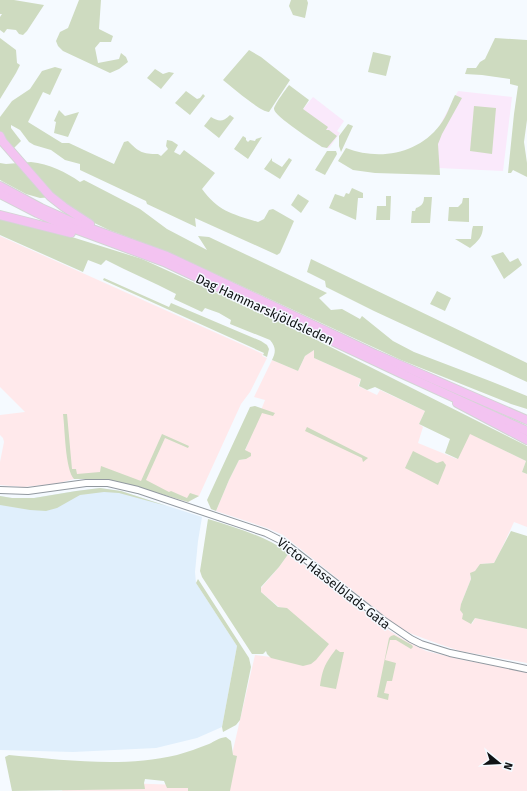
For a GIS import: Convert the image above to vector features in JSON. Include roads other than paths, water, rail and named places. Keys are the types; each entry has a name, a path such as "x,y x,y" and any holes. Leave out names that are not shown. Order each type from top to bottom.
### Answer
{"main road":[{"path":"1,139 42,188 56,201 76,216 101,231"},
{"name":"Dag Hammarskjöldsleden","path":"0,186 41,208 70,221 167,256 527,431"},
{"name":"Dag Hammarskjöldsleden","path":"0,194 64,225 164,262 401,370 527,420"},
{"path":"0,215 110,242"},
{"path":"401,370 527,415"},
{"path":"401,370 527,440"}],"street":[{"name":"Victor Hasselblads Gata","path":"0,490 28,491 86,483 108,483 138,490 259,530 282,541 383,620 411,639 421,644 450,653 527,669"}]}
